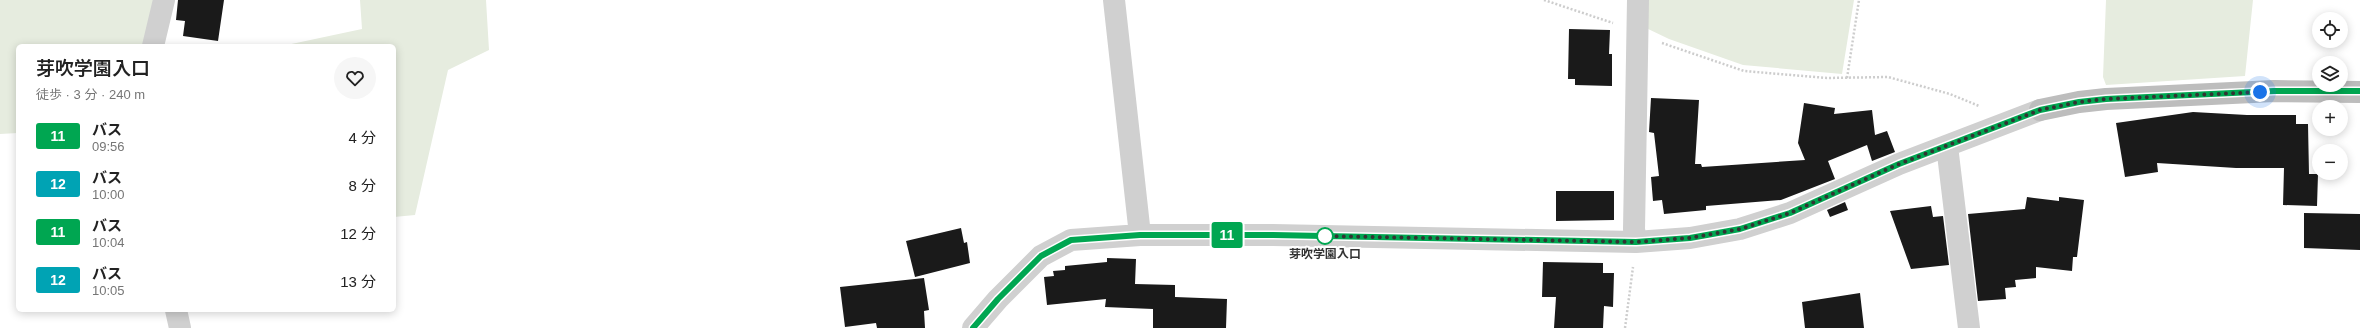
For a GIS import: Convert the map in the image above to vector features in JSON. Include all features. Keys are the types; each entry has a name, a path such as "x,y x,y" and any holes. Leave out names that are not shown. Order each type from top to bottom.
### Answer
{"street":[{"path":"153,44 164,0"},
{"path":"1114,0 1140,235"},
{"path":"1636,242 1634,229 1638,0"},
{"path":"973,328 998,299 1041,256 1058,245 1071,240 1140,235 1273,235 1636,242 1690,238 1740,229 1790,213 1899,164 2040,110 2079,102 2106,99 2274,91 2360,92"},
{"path":"1947,146 1969,328"},
{"path":"176,312 180,328"}],"path":[{"path":"1544,0 1638,32 1665,44 1744,71 1846,78 1888,77 1914,82 1950,94 2012,121"},
{"path":"1846,78 1859,0"},
{"path":"1625,328 1636,242"}],"shaded area":[{"path":"0,0 159,0 150,44 16,44 16,133 0,134"},
{"path":"360,0 486,0 489,50 448,70 415,215 396,217 396,44 291,44 362,29"},
{"path":"1644,0 1854,0 1842,74 1743,65 1669,39 1644,27"},
{"path":"2106,0 2253,0 2245,76 2106,85 2103,77"}],"building":[{"path":"178,0 224,0 218,41 183,36 185,21 176,20"},
{"path":"1569,29 1610,30 1609,54 1612,54 1612,86 1575,85 1575,79 1568,79"},
{"path":"1651,98 1699,100 1695,164 1701,164 1702,167 1805,160 1798,143 1804,103 1835,108 1834,114 1872,110 1875,135 1887,131 1895,152 1872,161 1867,145 1828,161 1835,179 1781,200 1706,206 1706,210 1664,214 1662,200 1653,201 1651,177 1659,176 1654,133 1649,132"},
{"path":"2193,112 2247,115 2296,115 2296,124 2308,124 2309,174 2312,174 2312,180 2318,180 2317,206 2283,205 2284,168 2236,168 2157,163 2158,172 2125,177 2116,123"},
{"path":"1556,191 1614,191 1614,220 1556,221"},
{"path":"2027,197 2059,201 2059,197 2084,200 2077,257 2073,257 2072,271 2036,267 2036,278 2015,280 2016,287 2005,288 2006,299 1978,301 1968,214 2025,209"},
{"path":"1845,202 1848,210 1830,217 1827,210"},
{"path":"1931,206 1933,217 1943,216 1949,265 1911,269 1890,211"},
{"path":"2304,213 2360,214 2360,250 2304,248"},
{"path":"961,228 964,243 967,242 970,263 915,277 906,241"},
{"path":"1107,258 1136,259 1135,284 1175,285 1175,297 1227,299 1226,328 1153,328 1153,309 1105,307 1106,299 1047,305 1044,277 1054,276 1053,271 1065,270 1065,266 1107,262"},
{"path":"1543,262 1603,263 1603,273 1614,273 1613,307 1604,306 1603,328 1554,328 1556,297 1542,297"},
{"path":"924,278 929,310 924,311 925,328 877,328 876,323 845,327 840,287"},
{"path":"1860,293 1864,328 1805,328 1802,302"}],"bus line":[{"name":"11","path":"973,328 998,299 1041,256 1058,245 1071,240 1140,235 1273,235 1636,242 1690,238 1740,229 1790,213 1899,164 2040,110 2079,102 2106,99 2274,91 2360,91"}],"place":[{"name":"芽吹学園入口","path":"1325,236"}],"route":[{"path":"1325,236 1320,236 1636,242 1690,238 1740,229 1790,213 1899,164 2040,110 2079,102 2106,99 2260,92"}]}
